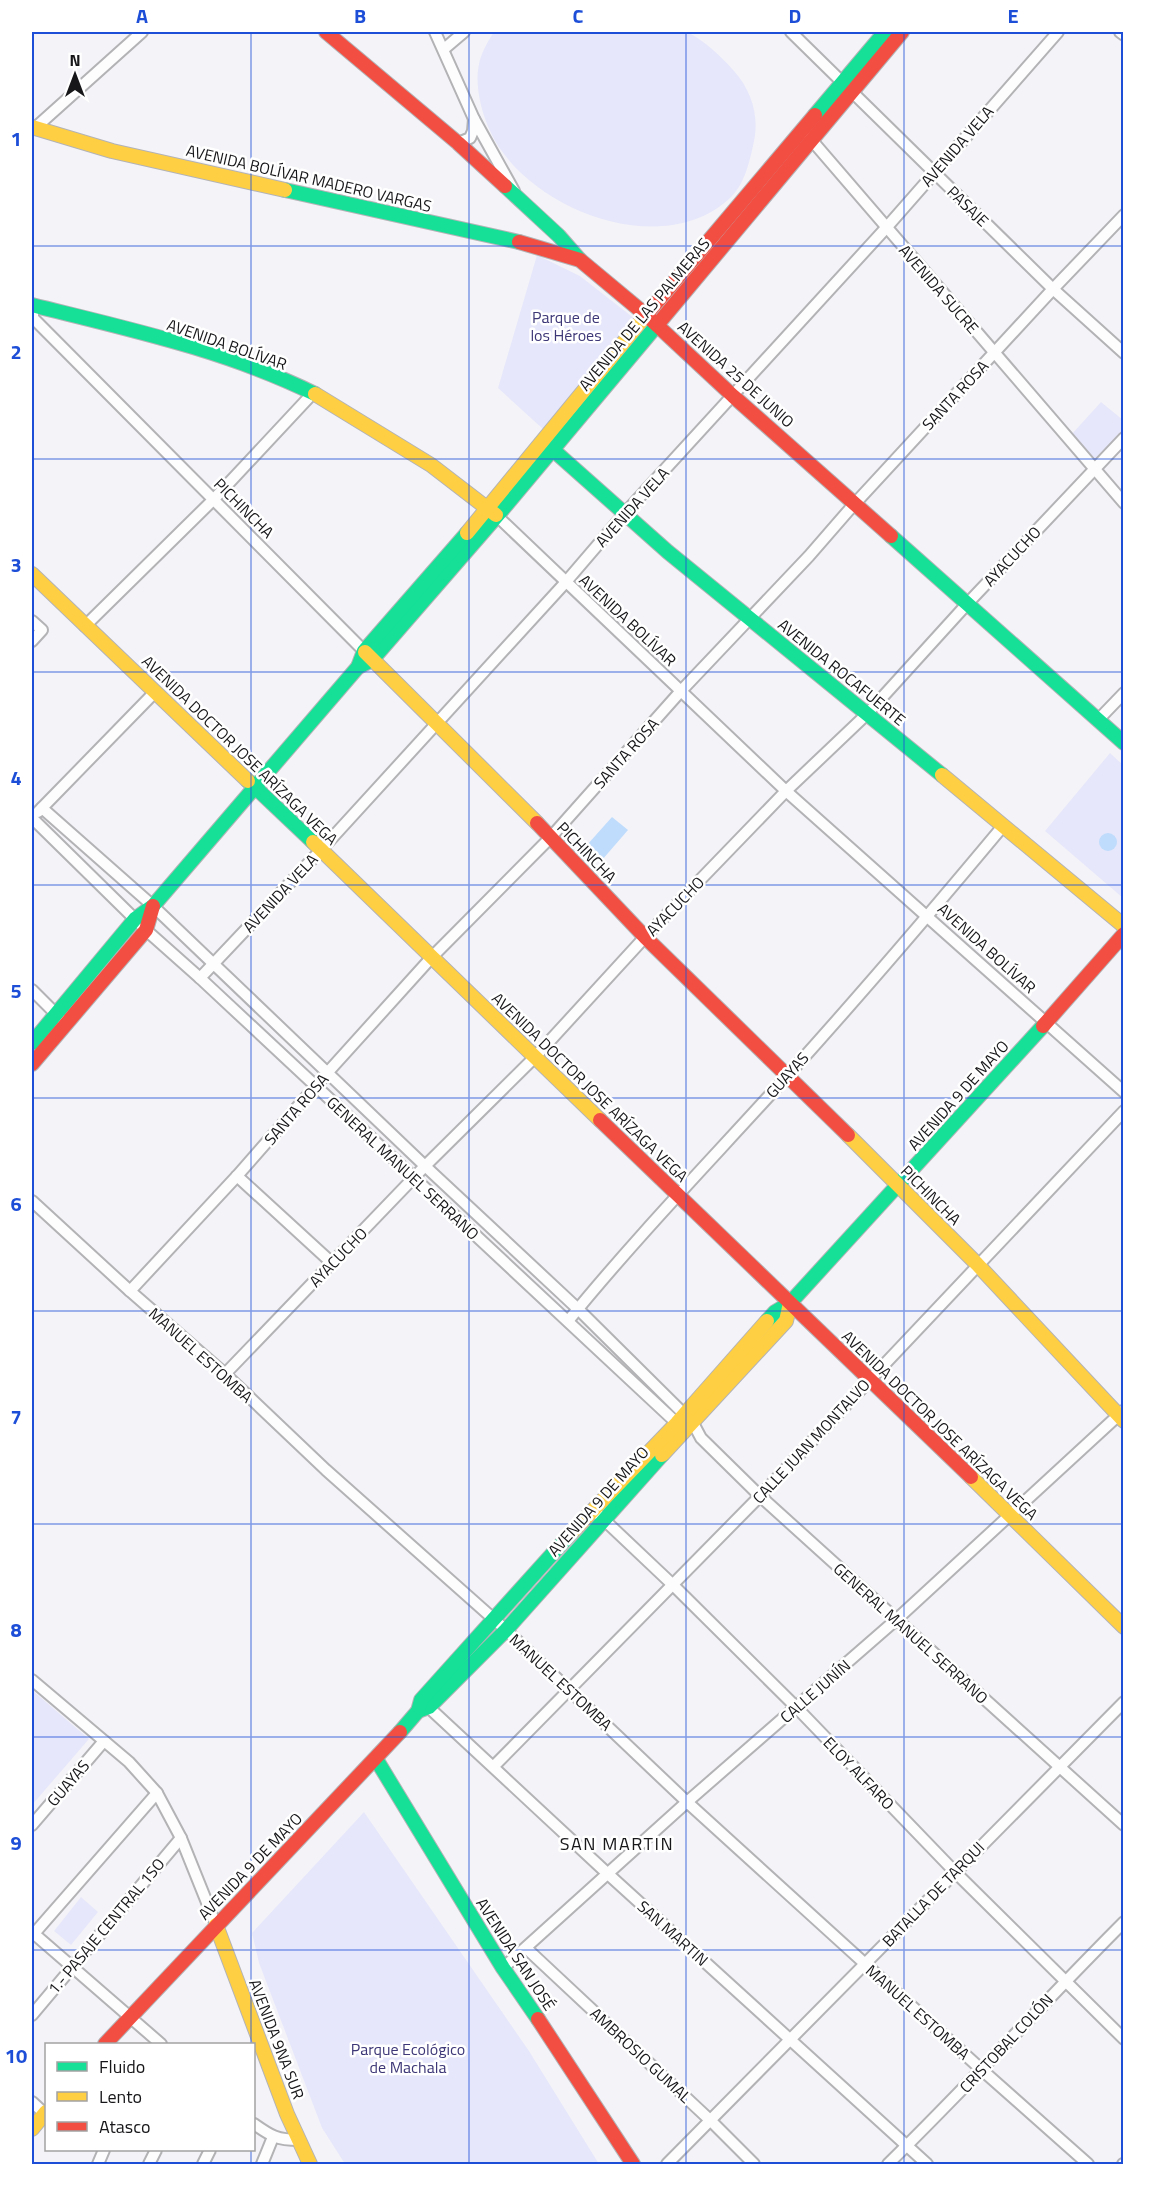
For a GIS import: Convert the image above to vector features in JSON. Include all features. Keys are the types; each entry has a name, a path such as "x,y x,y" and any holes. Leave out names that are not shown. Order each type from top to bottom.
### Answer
{"main road":[{"name":"AVENIDA 25 DE JUNIO","path":"326,32 458,143 559,236 580,260 646,315 733,396 1124,743"},
{"name":"AVENIDA DE LAS PALMERAS","path":"847,86 885,32"},
{"name":"AVENIDA DE LAS PALMERAS","path":"548,445 646,315 847,86 902,32"},
{"name":"AVENIDA BOLÍVAR MADERO VARGAS","path":"33,127 112,151 535,246 580,260"},
{"name":"AVENIDA DE LAS PALMERAS","path":"32,1064 61,1019 135,919 153,906 548,445 657,325 806,134"},
{"name":"AVENIDA BOLÍVAR","path":"32,312 173,340 262,370 313,393 430,465 492,512"},
{"name":"AVENIDA ROCAFUERTE","path":"548,445 750,619 868,713 1124,926"},
{"name":"AVENIDA DOCTOR JOSE ARÍZAGA VEGA","path":"32,574 870,1379 1124,1627"},
{"name":"PICHINCHA","path":"368,655 551,837 645,937 788,1075 977,1264 1122,1416"},
{"name":"AVENIDA DE LAS PALMERAS","path":"32,1044 61,1019 146,930 153,906"},
{"name":"AVENIDA 9 DE MAYO","path":"423,1706 506,1630 685,1423 775,1312 790,1303 1046,1023 1124,934"},
{"name":"AVENIDA 9 DE MAYO","path":"106,2043 376,1759 423,1706 493,1620 593,1509 685,1423"},
{"name":"AVENIDA SAN JOSÉ","path":"376,1759 503,1968 564,2056 633,2164"},
{"name":"AVENIDA 9NA SUR","path":"216,1925 310,2164"},
{"path":"32,2129 45,2114"}],"street":[{"path":"33,127 142,32"},
{"path":"435,32 474,119 519,199"},
{"path":"444,49 464,32"},
{"name":"PASAJE","path":"791,32 1053,289 1124,353"},
{"name":"AVENIDA VELA","path":"200,978 566,584 625,513 886,228 1058,32"},
{"path":"1120,32 1124,35"},
{"path":"458,143 467,140 472,135 474,119"},
{"name":"AVENIDA SUCRE","path":"806,134 1124,503"},
{"name":"SANTA ROSA","path":"130,1291 237,1176 327,1072 431,958 551,837 680,692 1124,215"},
{"name":"PICHINCHA","path":"32,312 213,500 368,655"},
{"path":"85,626 213,500 313,393"},
{"name":"AYACUCHO","path":"225,1374 415,1179 425,1166 535,1057 645,937 786,791 868,713 967,604 1122,442"},
{"name":"AVENIDA BOLÍVAR","path":"492,512 786,791 1124,1092"},
{"path":"32,621 42,630 32,641"},
{"path":"32,818 155,692"},
{"path":"1098,720 1124,693"},
{"name":"GENERAL MANUEL SERRANO","path":"42,808 153,906 578,1309 685,1423"},
{"name":"GENERAL MANUEL SERRANO","path":"32,818 146,930 568,1321 685,1423 760,1496 1057,1767 1124,1825"},
{"name":"GUAYAS","path":"568,1321 677,1193 788,1075 928,916 1003,826"},
{"path":"32,990 61,1019"},
{"name":"CALLE JUAN MONTALVO","path":"494,1766 760,1496 1124,1111"},
{"path":"237,1176 332,1263"},
{"name":"MANUEL ESTOMBA","path":"32,1201 225,1374 326,1470 506,1630 687,1802 1088,2164"},
{"name":"CALLE JUNÍN","path":"503,1968 687,1802 897,1620 1122,1416"},
{"name":"ELOY ALFARO","path":"593,1509 796,1707 954,1871 1124,2039"},
{"path":"32,1680 129,1762 157,1792 181,1838 216,1925"},
{"name":"BATALLA DE TARQUI","path":"667,2164 866,1964 954,1871 1124,1702"},
{"name":"SAN MARTIN","path":"423,1706 494,1766 608,1875 927,2164"},
{"name":"GUAYAS","path":"32,1825 104,1741"},
{"path":"150,2040 129,2017 32,1934 157,1792"},
{"name":"1.- PASAJE CENTRAL 1SO","path":"32,2015 181,1838"},
{"name":"CRISTOBAL COLÓN","path":"888,2164 1124,1922"},
{"name":"AMBROSIO GUMAL","path":"526,1948 754,2164"},
{"path":"32,2102 45,2112"},
{"path":"255,2125 280,2140 299,2140"},
{"path":"262,2164 273,2137"}],"green space":[{"path":"673,30 691,34 718,55 741,79 753,106 755,136 748,167 739,188 729,199 703,216 673,225 641,226 608,221 576,209 547,193 521,173 501,150 490,132 482,109 478,86 479,64 483,51 494,32"},
{"name":"Parque de los Héroes","path":"537,255 580,276 635,319 544,430 498,388"},
{"path":"1101,402 1123,420 1123,430 1094,460 1071,435"},
{"path":"1110,753 1123,765 1123,898 1045,831"},
{"path":"32,1690 89,1739 32,1805"},
{"name":"Parque Ecológico de Machala","path":"364,1812 529,2051 599,2164 345,2164 322,2128 259,1963 252,1933"},
{"path":"81,1897 98,1912 71,1945 54,1931"}],"water":[{"path":"612,817 628,830 602,860 587,845"},
{"path":"1108,833 1114,836 1117,842 1114,848 1108,851 1102,848 1099,842 1102,836"}],"traffic: fast":[{"path":"815,115 885,32"},
{"path":"505,186 559,236 580,260"},
{"path":"285,190 519,242"},
{"path":"32,305 212,353 315,394"},
{"path":"358,667 372,660 497,516 657,325"},
{"path":"543,441 668,552 942,775"},
{"path":"248,781 255,787 358,667 364,651 467,533"},
{"path":"891,536 1124,743"},
{"path":"32,1043 135,919 153,906 255,787 313,842"},
{"path":"767,1321 775,1312 790,1303 1043,1026"},
{"path":"418,1711 429,1707 506,1630 662,1455"},
{"path":"400,1732 418,1711 421,1700 573,1531"},
{"path":"376,1759 503,1968 538,2019"}],"traffic: slow":[{"path":"32,127 112,151 285,190"},
{"path":"467,533 646,315"},
{"path":"315,394 431,465 496,515"},
{"path":"32,574 248,781"},
{"path":"365,652 537,823"},
{"path":"942,775 1124,926"},
{"path":"313,842 600,1120"},
{"path":"848,1135 977,1264 1124,1421"},
{"path":"662,1455 786,1321 790,1303"},
{"path":"573,1531 677,1423 767,1321"},
{"path":"971,1477 1124,1627"},
{"path":"216,1925 287,2114 310,2164"},
{"path":"32,2129 45,2113"}],"traffic: jam":[{"path":"326,32 458,143 505,186"},
{"path":"657,325 902,32"},
{"path":"646,315 815,115"},
{"path":"519,242 580,260 646,315 733,396 891,536"},
{"path":"537,823 645,937 848,1135"},
{"path":"32,1064 146,930 153,906"},
{"path":"1043,1026 1124,934"},
{"path":"600,1120 971,1477"},
{"path":"106,2043 400,1732"},
{"path":"538,2019 633,2164"}],"district":[{"name":"SAN MARTIN","path":"617,1844"}]}
